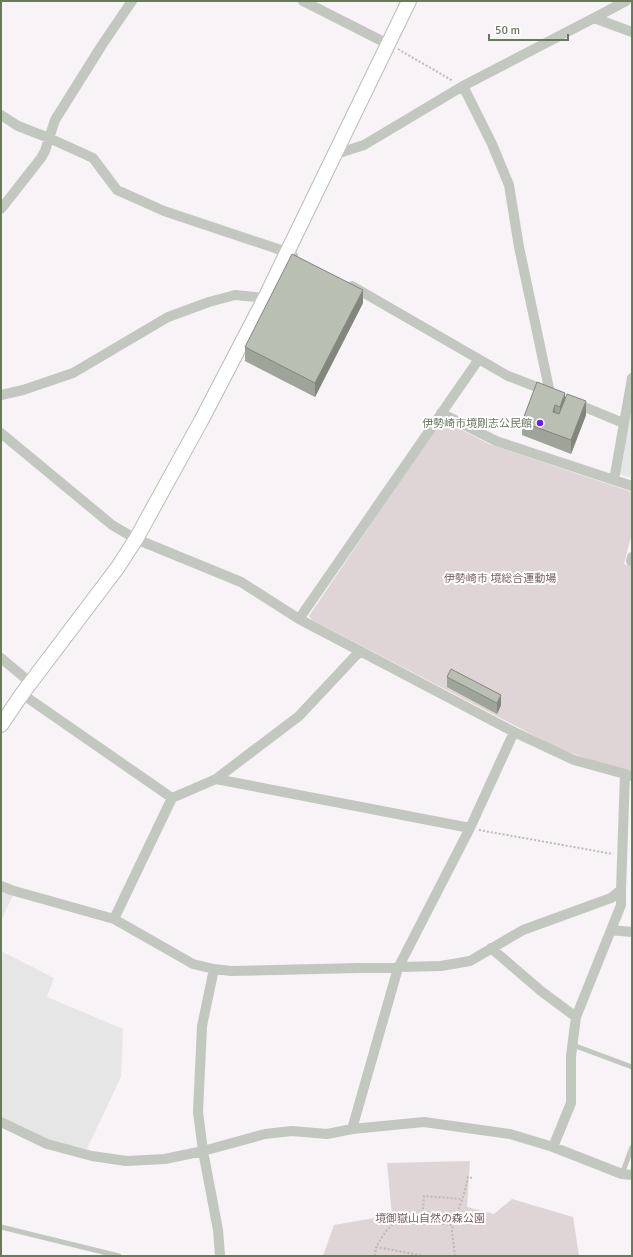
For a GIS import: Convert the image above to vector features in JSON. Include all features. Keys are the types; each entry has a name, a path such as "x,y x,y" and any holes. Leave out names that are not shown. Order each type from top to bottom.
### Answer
{"street":[{"path":"1,209 39,162 45,151 55,120 102,45 132,1"},
{"path":"303,1 388,44"},
{"path":"1,725 22,694 118,567 136,539 201,421 265,298 409,1"},
{"path":"336,154 364,145 463,86 626,1"},
{"path":"594,18 632,32"},
{"path":"463,86 492,144 510,185 519,247 557,396"},
{"path":"1,115 18,126 93,158 117,190 164,211 287,252 300,259"},
{"path":"340,280 508,376 623,423"},
{"path":"1,395 30,388 73,373 168,318 209,302 235,295 265,298"},
{"path":"299,619 440,413 479,359"},
{"path":"614,480 632,378"},
{"path":"440,413 496,441 632,486"},
{"path":"1,433 112,525 136,539 241,582 299,619 514,732 574,760 628,775 622,855 622,905 576,1017 571,1056 571,1103 553,1147"},
{"path":"632,556 632,561"},
{"path":"114,919 172,798 216,779 299,716 360,651"},
{"path":"1,658 31,683"},
{"path":"22,694 172,798"},
{"path":"352,1129 398,968 470,828 514,732"},
{"path":"216,779 470,828"},
{"path":"1,886 114,919 193,964 231,971 398,968 441,966 470,962 523,930 611,898 621,890"},
{"path":"611,930 632,932"},
{"path":"491,948 541,991 576,1017"},
{"path":"214,969 202,1026 198,1112 203,1151 218,1230 220,1256"},
{"path":"1,1122 46,1144 92,1156 126,1161 165,1159 203,1151 265,1134 292,1131 327,1134 352,1129 424,1122 510,1134 553,1147 622,1174 632,1175"}],"lane":[{"path":"572,1045 632,1067"},
{"path":"622,1174 632,1147"},
{"path":"1,1227 119,1256"}],"path":[{"path":"388,44 463,86"},
{"path":"470,828 622,855"},
{"path":"454,1256 453,1225 468,1177 472,1178"},
{"path":"422,1222 424,1196 462,1199"},
{"path":"375,1256 376,1248 387,1229 401,1221 453,1225"},
{"path":"376,1248 425,1256"}],"shaded area":[{"path":"632,400 632,478 619,474"},
{"path":"1,891 13,895 1,921"},
{"path":"1,951 54,978 47,997 123,1029 121,1077 87,1149 49,1141 1,1116"}],"green space":[{"name":"伊勢崎市 境総合運動場","path":"446,422 489,444 632,492 632,533 624,564 632,566 632,771 596,762 558,748 312,620 309,616 439,423"},
{"name":"境御嶽山自然の森公園","path":"470,1161 467,1207 494,1214 512,1199 573,1217 579,1256 323,1256 334,1225 392,1215 387,1163"}],"building":[{"path":"292,254 363,290 315,383 245,347"},
{"path":"537,382 565,393 560,407 555,405 553,412 559,414 567,394 586,401 571,440 522,422"},
{"path":"451,669 501,695 497,703 447,677"}],"place":[{"name":"伊勢崎市境剛志公民館","path":"540,423"}]}
